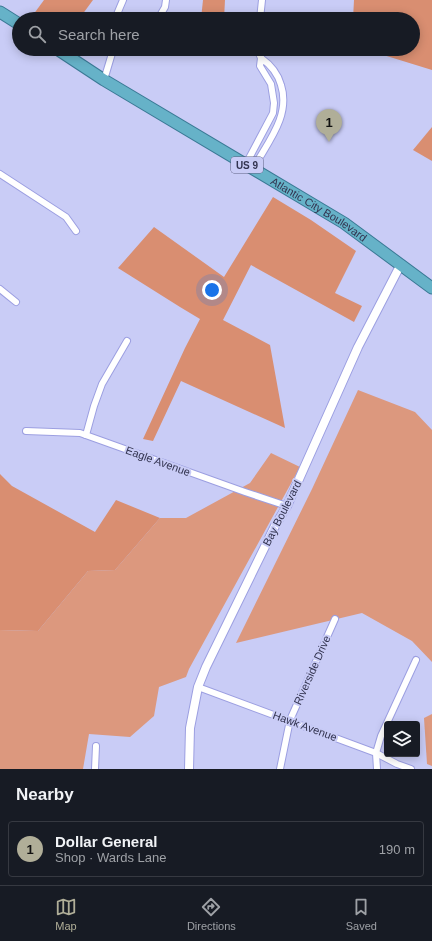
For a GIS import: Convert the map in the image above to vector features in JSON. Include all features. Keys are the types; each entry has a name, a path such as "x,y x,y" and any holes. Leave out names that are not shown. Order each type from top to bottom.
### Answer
{"highway":[{"path":"0,12 12,20"},
{"name":"Atlantic City Boulevard","path":"68,56 104,80 344,223 402,264 432,288"}],"street":[{"path":"118,12 124,0"},
{"path":"162,12 165,7 166,0"},
{"path":"261,12 262,0"},
{"path":"104,80 112,56"},
{"path":"261,58 270,64 279,79 283,92 284,105 281,118 249,166 273,113 274,103 271,84 260,66 261,58"},
{"path":"0,174 66,217 76,231"},
{"name":"Bay Boulevard","path":"189,769 190,728 198,687 206,667 275,526 287,506 358,347 402,264"},
{"path":"0,288 16,302"},
{"path":"86,435 102,384 127,341"},
{"name":"Eagle Avenue","path":"26,431 69,432 86,435 287,506"},
{"name":"Riverside Drive","path":"280,769 290,720 335,619"},
{"path":"377,769 376,753 381,736 416,660"},
{"name":"Hawk Avenue","path":"198,687 376,753 397,764 411,769"},
{"path":"95,769 96,746"}],"shaded area":[{"path":"44,0 93,0 84,12 35,12"},
{"path":"203,0 225,0 224,12 202,12"},
{"path":"354,0 432,0 432,70 387,56 420,56 420,12 353,12"},
{"path":"432,127 432,161 413,150"},
{"path":"273,197 311,220 356,251 335,293 362,306 354,322 251,265 223,320 270,345 285,428 181,381 153,441 143,439 200,319 118,268 154,227 224,277"},
{"path":"358,390 415,412 432,430 432,662 412,641 362,613 236,643 312,489"},
{"path":"271,453 300,467 186,677 159,687 154,716 130,737 89,734 83,769 0,769 0,630 38,631 88,571 115,570 160,518 186,518 250,483"},
{"path":"0,474 12,486 95,532 116,500 160,518 115,570 88,571 38,631 0,630"},
{"path":"432,714 432,766 427,764 424,718"}],"place":[{"name":"Dollar General","path":"329,142"}]}
